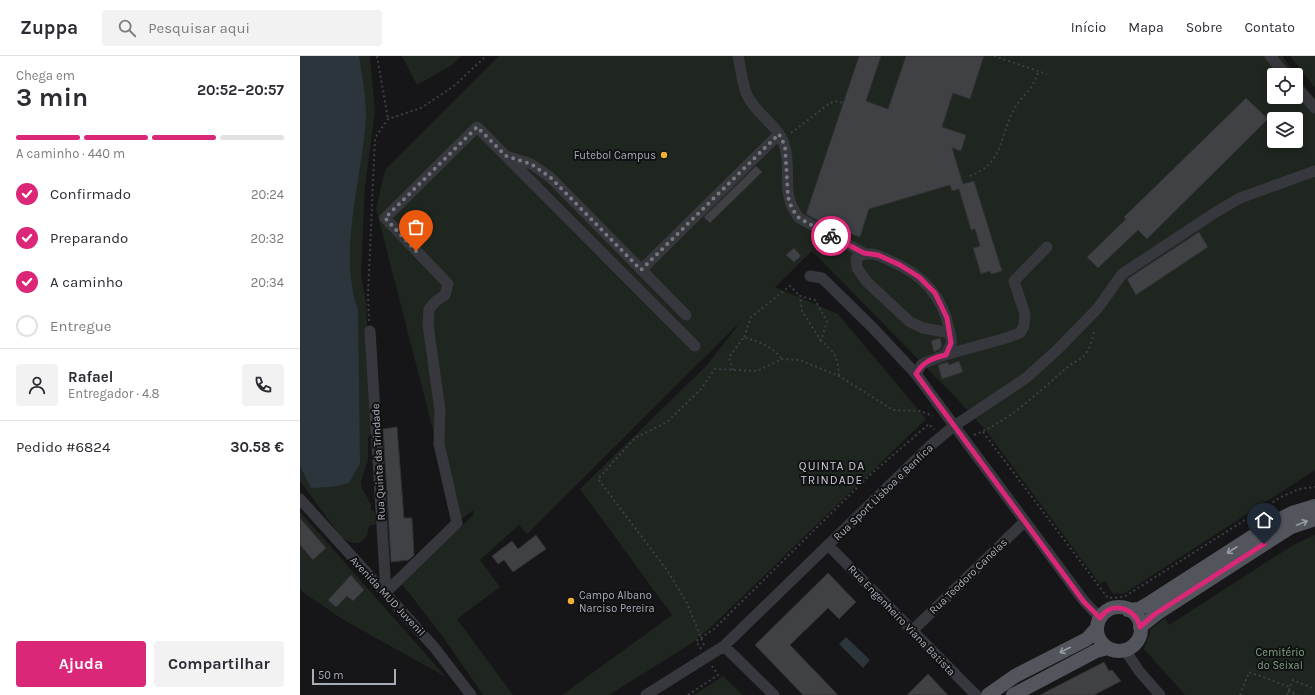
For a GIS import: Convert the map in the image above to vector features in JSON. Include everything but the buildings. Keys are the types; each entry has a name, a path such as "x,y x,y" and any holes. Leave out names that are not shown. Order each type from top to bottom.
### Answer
{"main road":[{"path":"1128,610 1139,608 1151,602 1278,520 1292,513 1315,506"},
{"path":"1140,627 1159,612 1290,527 1315,519"},
{"path":"988,695 1015,676 1087,639 1112,609 1123,608 1137,617 1140,627 1137,642 1125,650 1119,651 1108,648 1096,651 1013,695"},
{"path":"1099,623 1100,640 1108,648"}],"street":[{"path":"738,56 747,95 780,137 786,156 788,197 792,209 799,218 864,253 878,255 900,265 919,277 935,293 947,318 951,343 946,355"},
{"path":"1270,56 1280,68"},
{"path":"1303,87 1315,108"},
{"path":"386,592 457,523 440,444 440,410 428,325 429,309 436,301 445,295 448,284 385,218 477,127 695,346"},
{"path":"641,270 780,137"},
{"path":"506,156 531,164 550,177 686,314"},
{"name":"Rua Sport Lisboa e Benfica","path":"646,695 724,646 886,487 954,426 1026,378 1057,350 1098,308 1114,283 1122,274 1216,212 1240,198 1315,171"},
{"path":"916,374 922,364 936,357 1020,333 1024,326 1025,314 1014,281 1047,247"},
{"path":"864,253 856,258 857,268 867,282 910,322 923,328 950,333"},
{"path":"810,276 822,278 873,328 916,374 1099,623"},
{"name":"Rua Quinta da Trindade","path":"370,331 386,592"},
{"name":"Avenida MUD Juvenil","path":"300,499 329,533 386,592 438,652 471,695"},
{"name":"Rua Teodoro Canelas","path":"913,630 1024,522"},
{"name":"Rua Engenheiro Viana Batista","path":"828,545 976,695"},
{"path":"724,646 774,695"},
{"path":"1125,650 1135,667 1160,695"}],"path":[{"path":"377,56 388,119"},
{"path":"370,331 368,296 375,138 388,119 421,108 454,86 486,56"},
{"path":"994,56 1047,74"},
{"path":"1292,64 1294,68"},
{"path":"970,176 984,170 996,156 1011,114 1032,86 1039,71"},
{"path":"780,137 830,103 835,101 843,103"},
{"path":"733,370 729,357 744,337 751,317 790,286 800,296 815,300 827,321 821,341"},
{"path":"800,296 802,311 821,341 834,352 838,364 839,376"},
{"path":"744,337 764,343 776,351 782,359"},
{"path":"710,655 698,633 687,603 667,570 598,479 635,438 667,422 701,389 715,369 757,372 782,359 800,360 839,376 893,410 920,410 933,417"},
{"path":"983,432 1108,598 1124,596 1281,497 1299,489 1315,487"},
{"path":"1240,695 1249,672 1290,687"},
{"path":"1287,695 1293,680 1315,689"},
{"path":"1288,692 1298,695"}],"green space":[{"path":"300,56 370,56 375,112 365,186 361,275 366,302 373,432 368,437 368,460 361,481 362,488 371,505 371,510 375,512 376,524 369,526 366,537 360,542 355,543 341,537 300,481"},
{"path":"402,56 461,56 452,65 417,85"},
{"path":"499,56 1283,56 1291,68 1267,68 1267,104 1303,104 1303,84 1315,99 1315,470 1125,593 1113,594 1105,581 1100,584 987,432 959,401 812,251 775,287 838,314 926,419 712,626 692,643 609,695 562,695 672,615 580,489 707,365 742,320 527,534 519,525 480,560 500,587 457,619 513,695 483,695 443,637 402,584 474,514 473,510 457,523 376,209 385,170"},
{"path":"1290,56 1315,56 1315,88 1303,73 1303,68 1299,68"},
{"path":"300,512 446,677 342,619 300,590"},
{"name":"Cemitério do Seixal","path":"1315,535 1315,695 1185,695 1144,649 1151,629 1165,618 1169,625 1293,545"},
{"path":"723,676 743,695 694,695"}],"shaded area":[{"path":"300,56 359,56 364,86 366,117 353,214 350,264 352,288 358,309 360,463 349,483 332,487 311,488 300,466"},
{"path":"846,637 870,660 863,668 839,644"}],"way so far":[{"path":"416,251 385,218 477,127 506,156 531,164 550,177 641,270 779,134 785,146 788,197 792,209 799,218 831,236"}],"place":[{"name":"Futebol Campus","path":"664,155"},
{"name":"Campo Albano Narciso Pereira","path":"571,601"}],"district":[{"name":"QUINTA DA TRINDADE","path":"832,473"}],"route":[{"path":"831,236 864,253 878,255 900,265 919,277 935,293 947,318 951,343 946,355 936,357 922,364 916,374 1084,602 1091,611 1100,618 1112,609 1123,608 1133,613 1137,617 1140,627 1155,614 1264,544"}]}
